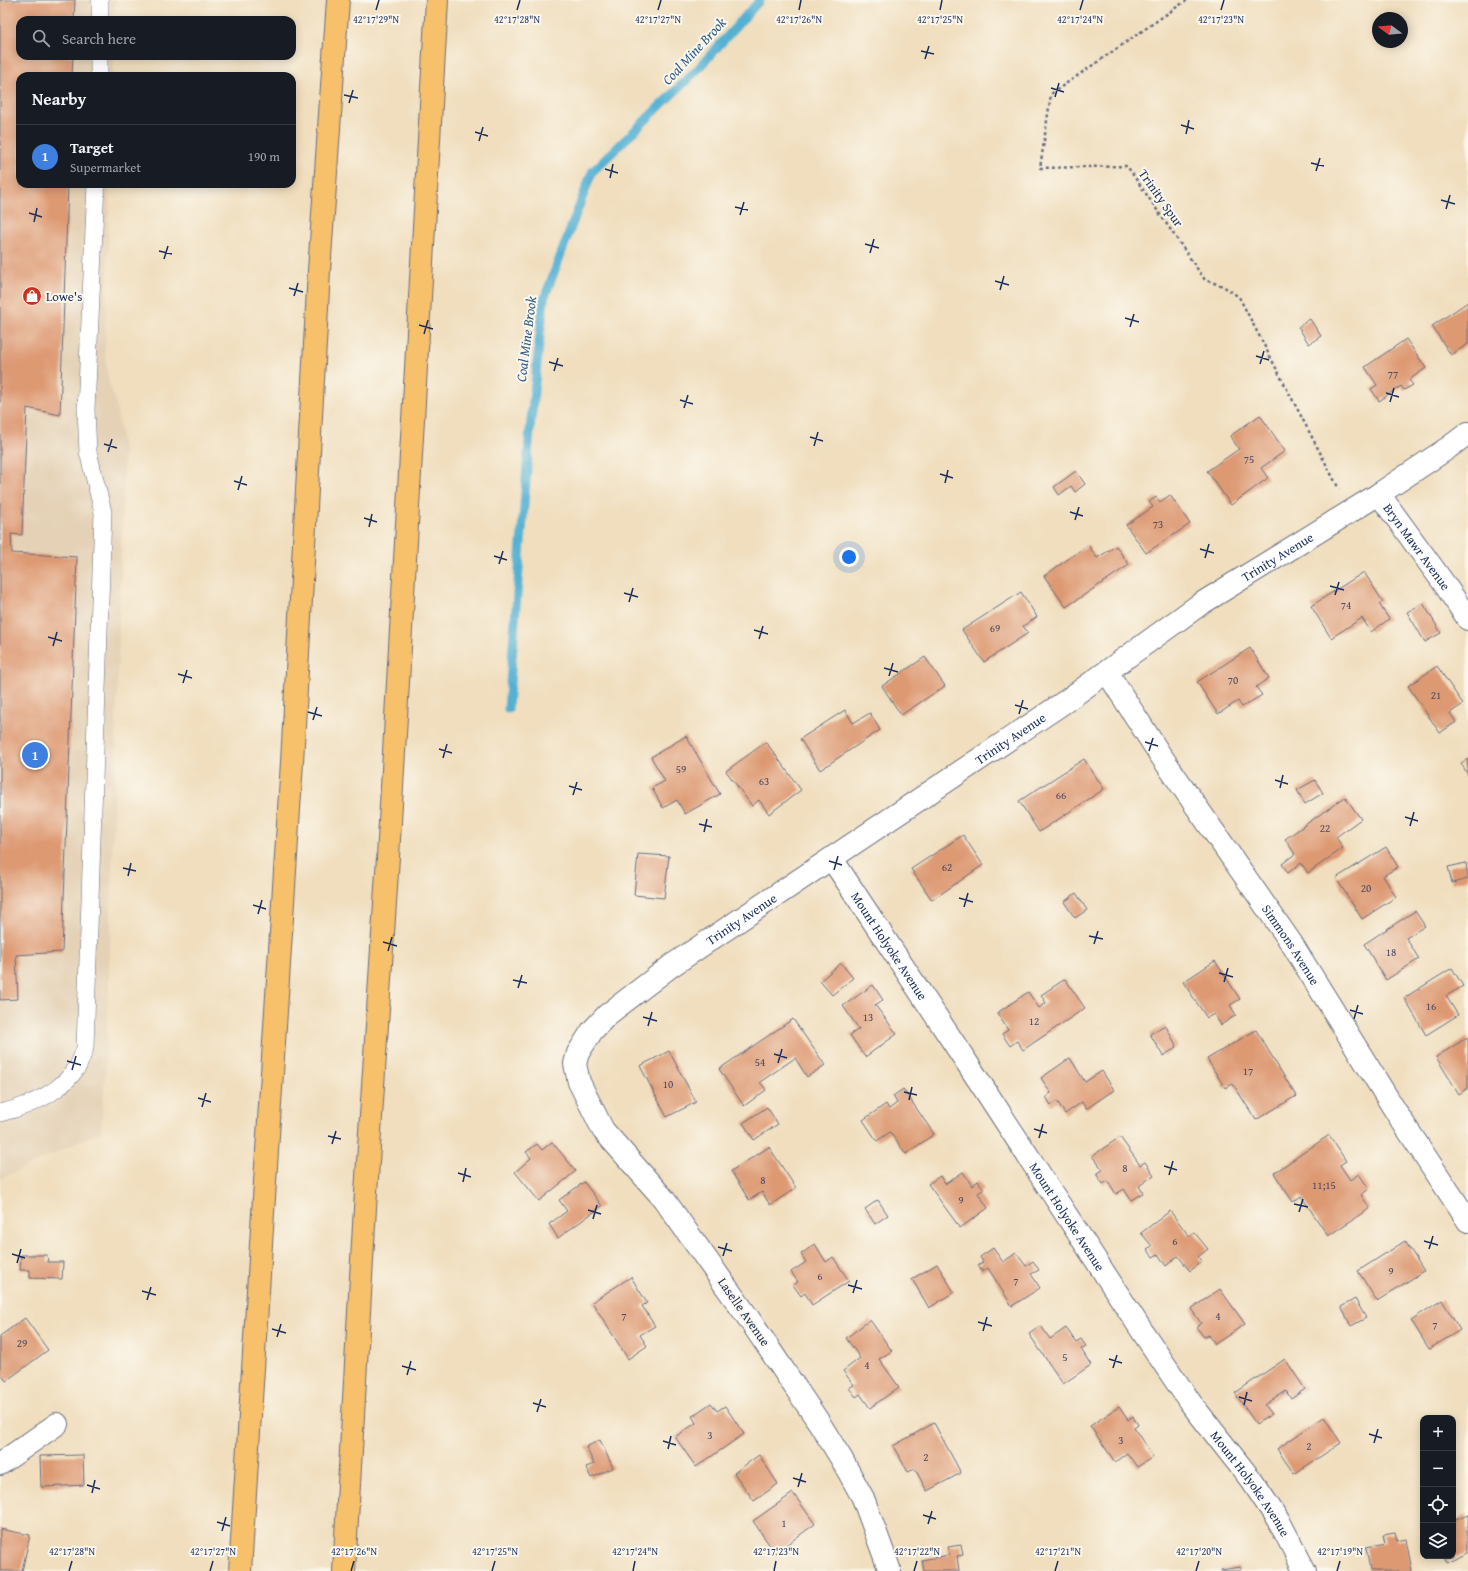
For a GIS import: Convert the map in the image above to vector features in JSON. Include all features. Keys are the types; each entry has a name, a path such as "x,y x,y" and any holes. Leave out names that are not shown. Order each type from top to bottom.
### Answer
{"highway":[{"path":"240,1571 292,762 319,279 338,0"},
{"path":"344,1571 365,1208 388,857 438,0"}],"street":[{"name":"Trinity Avenue","path":"575,1067 578,1053 584,1041 607,1015 700,947 832,860 1107,672 1199,605 1380,494 1448,448 1468,432"},
{"name":"Bryn Mawr Avenue","path":"1380,494 1444,582 1468,619"},
{"name":"Simmons Avenue","path":"1107,672 1159,753 1292,944 1398,1115 1468,1221"},
{"name":"Mount Holyoke Avenue","path":"832,860 973,1071 1144,1334 1190,1402 1252,1481 1280,1523 1305,1571"},
{"name":"Laselle Avenue","path":"575,1067 582,1091 604,1130 664,1198 743,1310 829,1438 854,1480 890,1571"},
{"path":"0,1464 57,1424"}],"lane":[{"path":"100,0 100,16"},
{"path":"99,60 99,72"},
{"path":"0,1113 15,1110 45,1098 68,1078 78,1065 85,1048 103,512 88,452 86,410 96,188"}],"path":[{"name":"Trinity Spur","path":"1187,0 1051,94 1040,168 1127,166 1205,280 1223,286 1239,297 1350,511"}],"shaded area":[{"path":"0,0 115,0 114,16 16,16 16,60 113,60 113,72 16,72 16,188 110,188 105,354 108,379 115,400 124,453 107,1049 101,1131 0,1179"}],"building":[{"path":"0,0 75,0 74,16 16,16 16,60 73,60 72,72 16,72 16,188 68,188 60,415 27,408 22,535 11,534 12,553 77,557 62,952 16,955 18,999 0,1000"},
{"path":"1468,302 1468,344 1451,355 1432,326"},
{"path":"1310,319 1321,336 1309,344 1298,327"},
{"path":"1406,339 1426,368 1409,380 1413,385 1404,390 1401,386 1379,401 1371,389 1377,385 1365,367"},
{"path":"1260,415 1285,451 1261,468 1268,478 1231,505 1207,471 1239,449 1230,436"},
{"path":"1076,471 1085,484 1075,492 1071,486 1059,495 1054,487"},
{"path":"1170,495 1190,524 1146,553 1126,525 1153,507 1149,502 1156,497 1160,502"},
{"path":"1088,545 1097,558 1116,546 1129,565 1066,607 1044,576"},
{"path":"1364,572 1383,602 1379,604 1389,619 1371,632 1362,618 1331,638 1311,606"},
{"path":"1021,592 1037,617 1023,626 1028,633 984,662 962,630"},
{"path":"1423,603 1441,633 1425,642 1407,612"},
{"path":"1250,648 1269,678 1256,687 1262,695 1242,707 1238,701 1218,714 1197,682"},
{"path":"925,657 945,686 901,715 882,686"},
{"path":"1437,666 1463,704 1450,713 1456,722 1440,733 1408,686"},
{"path":"845,710 853,723 870,713 880,730 820,770 800,739"},
{"path":"686,736 720,794 685,814 677,800 663,808 652,788 665,781 651,757"},
{"path":"766,742 801,790 769,814 759,800 752,806 726,771"},
{"path":"1084,759 1104,789 1039,832 1019,801"},
{"path":"1468,759 1468,775 1461,763"},
{"path":"1315,780 1323,793 1305,804 1297,790"},
{"path":"1345,797 1361,819 1336,837 1343,848 1308,873 1301,863 1288,873 1282,864 1295,854 1285,839"},
{"path":"963,835 983,865 932,900 911,869"},
{"path":"1386,847 1398,867 1383,876 1396,897 1362,919 1336,878"},
{"path":"638,854 669,856 664,898 634,895"},
{"path":"1466,863 1468,879 1452,883 1448,867"},
{"path":"1076,893 1087,910 1075,918 1064,902"},
{"path":"1415,911 1425,926 1406,938 1419,959 1386,980 1364,944"},
{"path":"1215,961 1240,999 1230,1005 1236,1015 1221,1025 1214,1014 1207,1018 1183,982"},
{"path":"841,963 853,978 832,995 820,981"},
{"path":"1452,968 1463,986 1446,996 1458,1015 1426,1035 1404,998"},
{"path":"1065,979 1085,1008 1023,1050 1017,1041 1010,1046 1002,1034 1008,1030 997,1013 1028,992 1039,1008 1046,1003 1041,995"},
{"path":"873,985 883,1000 875,1005 897,1034 865,1057 850,1035 859,1029 843,1006"},
{"path":"793,1019 825,1065 807,1077 795,1058 760,1082 766,1090 744,1106 719,1069"},
{"path":"1165,1025 1177,1047 1163,1056 1150,1034"},
{"path":"1256,1030 1296,1096 1256,1120 1233,1084 1225,1088 1207,1059"},
{"path":"1468,1037 1468,1088 1459,1094 1436,1057"},
{"path":"669,1051 696,1102 667,1117 640,1066"},
{"path":"1070,1058 1085,1082 1102,1071 1114,1090 1086,1109 1082,1102 1065,1114 1057,1101 1051,1105 1046,1097 1051,1093 1041,1078"},
{"path":"903,1089 934,1134 906,1154 890,1132 877,1141 863,1120 886,1104 889,1109 897,1103 893,1096"},
{"path":"767,1107 778,1124 754,1140 743,1123"},
{"path":"1329,1135 1346,1161 1340,1165 1350,1180 1359,1174 1369,1189 1361,1195 1370,1208 1328,1236 1301,1196 1293,1202 1274,1173"},
{"path":"1120,1137 1140,1165 1145,1162 1154,1175 1139,1186 1143,1193 1131,1200 1124,1189 1116,1194 1108,1181 1103,1184 1096,1174 1103,1170 1092,1156"},
{"path":"552,1142 576,1171 539,1201 515,1172 531,1158 526,1152 537,1144 542,1150"},
{"path":"769,1147 796,1188 770,1205 762,1192 749,1200 731,1171"},
{"path":"963,1172 972,1186 978,1181 984,1189 978,1193 988,1208 960,1228 928,1184 940,1176 945,1184"},
{"path":"584,1182 602,1206 558,1238 549,1224 567,1211 559,1200"},
{"path":"878,1200 888,1215 875,1224 865,1209"},
{"path":"1170,1211 1189,1236 1194,1232 1208,1249 1198,1257 1202,1262 1190,1271 1178,1256 1166,1266 1158,1254 1153,1257 1147,1249 1152,1246 1141,1233"},
{"path":"1405,1241 1424,1271 1377,1301 1358,1271"},
{"path":"815,1244 826,1262 833,1257 849,1281 812,1305 805,1293 801,1296 793,1285 798,1282 791,1272 806,1262 801,1254"},
{"path":"993,1248 1003,1262 1016,1253 1026,1266 1033,1261 1039,1270 1031,1274 1040,1288 1012,1306 988,1268 982,1272 978,1265 983,1262 980,1257"},
{"path":"21,1255 47,1255 48,1262 63,1262 62,1279 30,1278 30,1270 20,1270"},
{"path":"937,1264 954,1292 929,1308 912,1279"},
{"path":"631,1277 647,1303 642,1306 655,1326 640,1335 647,1346 628,1359 592,1302"},
{"path":"1220,1289 1245,1324 1215,1344 1209,1335 1204,1337 1196,1327 1201,1323 1191,1309"},
{"path":"1355,1299 1366,1318 1351,1326 1341,1307"},
{"path":"1442,1300 1460,1330 1429,1349 1411,1320"},
{"path":"25,1318 48,1350 6,1381 0,1373 0,1336"},
{"path":"870,1320 892,1351 879,1359 899,1387 870,1408 860,1394 856,1397 849,1388 854,1385 843,1371 860,1358 846,1338"},
{"path":"1041,1326 1050,1339 1066,1328 1076,1342 1081,1339 1086,1346 1081,1349 1091,1365 1063,1384 1029,1334"},
{"path":"1285,1359 1305,1389 1291,1399 1286,1391 1265,1405 1272,1414 1256,1424 1235,1393"},
{"path":"711,1403 717,1411 725,1406 744,1434 696,1467 675,1437 696,1423 692,1416"},
{"path":"1119,1407 1128,1420 1133,1417 1138,1425 1134,1428 1153,1457 1137,1467 1127,1453 1115,1462 1090,1426"},
{"path":"1324,1417 1341,1443 1294,1474 1277,1449"},
{"path":"934,1423 961,1473 927,1491 915,1469 908,1472 893,1446"},
{"path":"600,1440 613,1468 591,1478 586,1467 594,1464 586,1447"},
{"path":"83,1455 84,1485 41,1487 40,1456"},
{"path":"759,1455 778,1484 754,1501 734,1473"},
{"path":"793,1493 815,1524 775,1553 753,1521"},
{"path":"1468,1515 1468,1552 1456,1557 1456,1523 1456,1520"},
{"path":"0,1529 30,1535 22,1571 0,1571"},
{"path":"1395,1533 1397,1541 1406,1539 1412,1571 1370,1571 1366,1547 1385,1543 1383,1535"},
{"path":"961,1545 963,1555 957,1556 959,1571 924,1571 922,1560 949,1555 948,1547"},
{"path":"1444,1559 1453,1559 1446,1562"},
{"path":"1240,1567 1241,1571 1221,1571 1221,1570"}],"waterway":[{"name":"Coal Mine Brook","path":"508,709 530,429 544,299 592,172 695,72 760,0"}],"place":[{"name":"Lowe's","path":"32,296"},
{"name":"Target","path":"35,755"}]}
